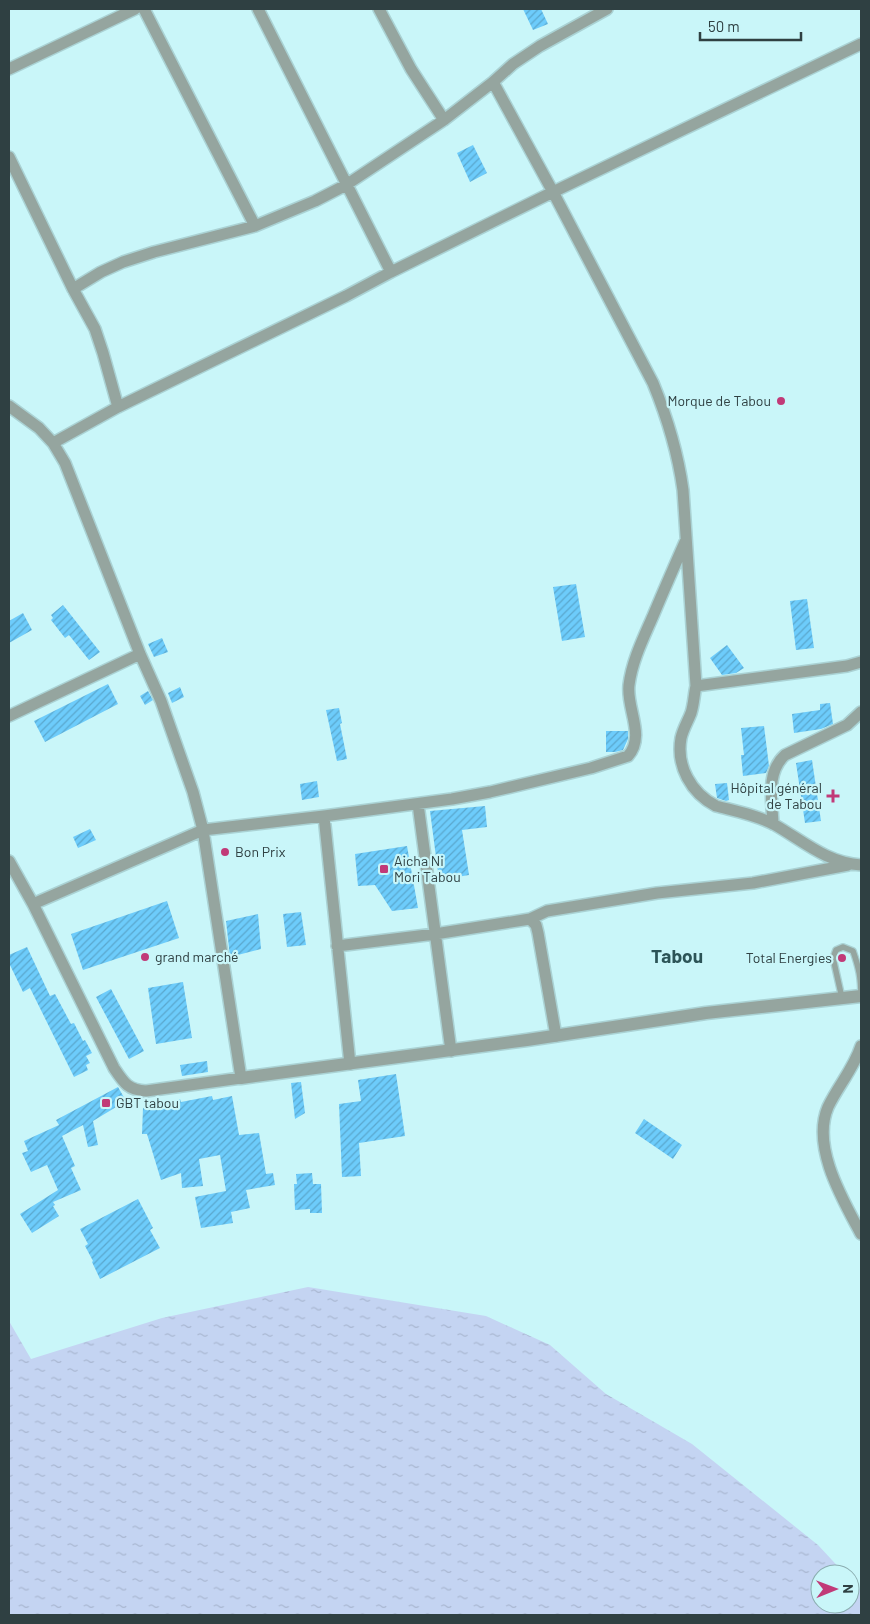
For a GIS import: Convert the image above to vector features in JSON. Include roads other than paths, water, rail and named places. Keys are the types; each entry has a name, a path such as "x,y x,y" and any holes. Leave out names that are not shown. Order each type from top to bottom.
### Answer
{"street":[{"path":"9,70 135,9"},
{"path":"144,9 255,226"},
{"path":"258,9 391,272"},
{"path":"379,9 411,69 444,120"},
{"path":"73,289 100,272 123,262 255,226 308,205 346,185 444,120 513,64 540,46 607,9"},
{"path":"54,443 118,407 346,296 391,272 861,44"},
{"path":"493,82 653,383 661,402 680,469 696,686 692,710 681,739 681,753 689,783 716,806 773,824 819,853 856,865"},
{"path":"9,157 73,289 95,329 118,407"},
{"path":"9,406 39,428 54,443 65,463 177,744 204,830 240,1078"},
{"path":"33,904 204,830 418,804 490,792 591,768 628,756 632,752 635,742 635,727 628,692 631,672 641,643 686,541"},
{"path":"9,716 140,654"},
{"path":"696,686 847,666 861,662"},
{"path":"773,824 772,777 777,762 785,755 847,725 861,712"},
{"path":"418,804 451,1051"},
{"path":"324,816 350,1064"},
{"path":"9,861 33,904 114,1068 127,1085 135,1090 146,1091 451,1051 706,1014 861,996"},
{"path":"337,946 435,934 530,919 546,911 657,893 753,883 856,865"},
{"path":"530,919 536,925 538,933 556,1036"},
{"path":"861,1046 854,1063 827,1110 824,1130 826,1149 833,1178 861,1234"}],"lane":[{"path":"842,998 833,958 836,950 843,947 853,951 858,963 861,975 861,996"}],"water":[{"path":"308,1287 486,1316 550,1345 606,1394 692,1444 818,1545 836,1564 810,1564 810,1614 860,1614 860,1590 861,1615 9,1615 9,1321 31,1359 162,1318"}],"place":[{"name":"Morque de Tabou","path":"781,401"},
{"name":"Hôpital général de Tabou","path":"833,796"},
{"name":"Bon Prix","path":"225,852"},
{"name":"Aicha Ni Mori Tabou","path":"384,869"},
{"name":"grand marché","path":"145,957"},
{"name":"Total Energies","path":"842,958"},
{"name":"GBT tabou","path":"106,1103"}],"district":[{"name":"Tabou","path":"677,956"}]}
